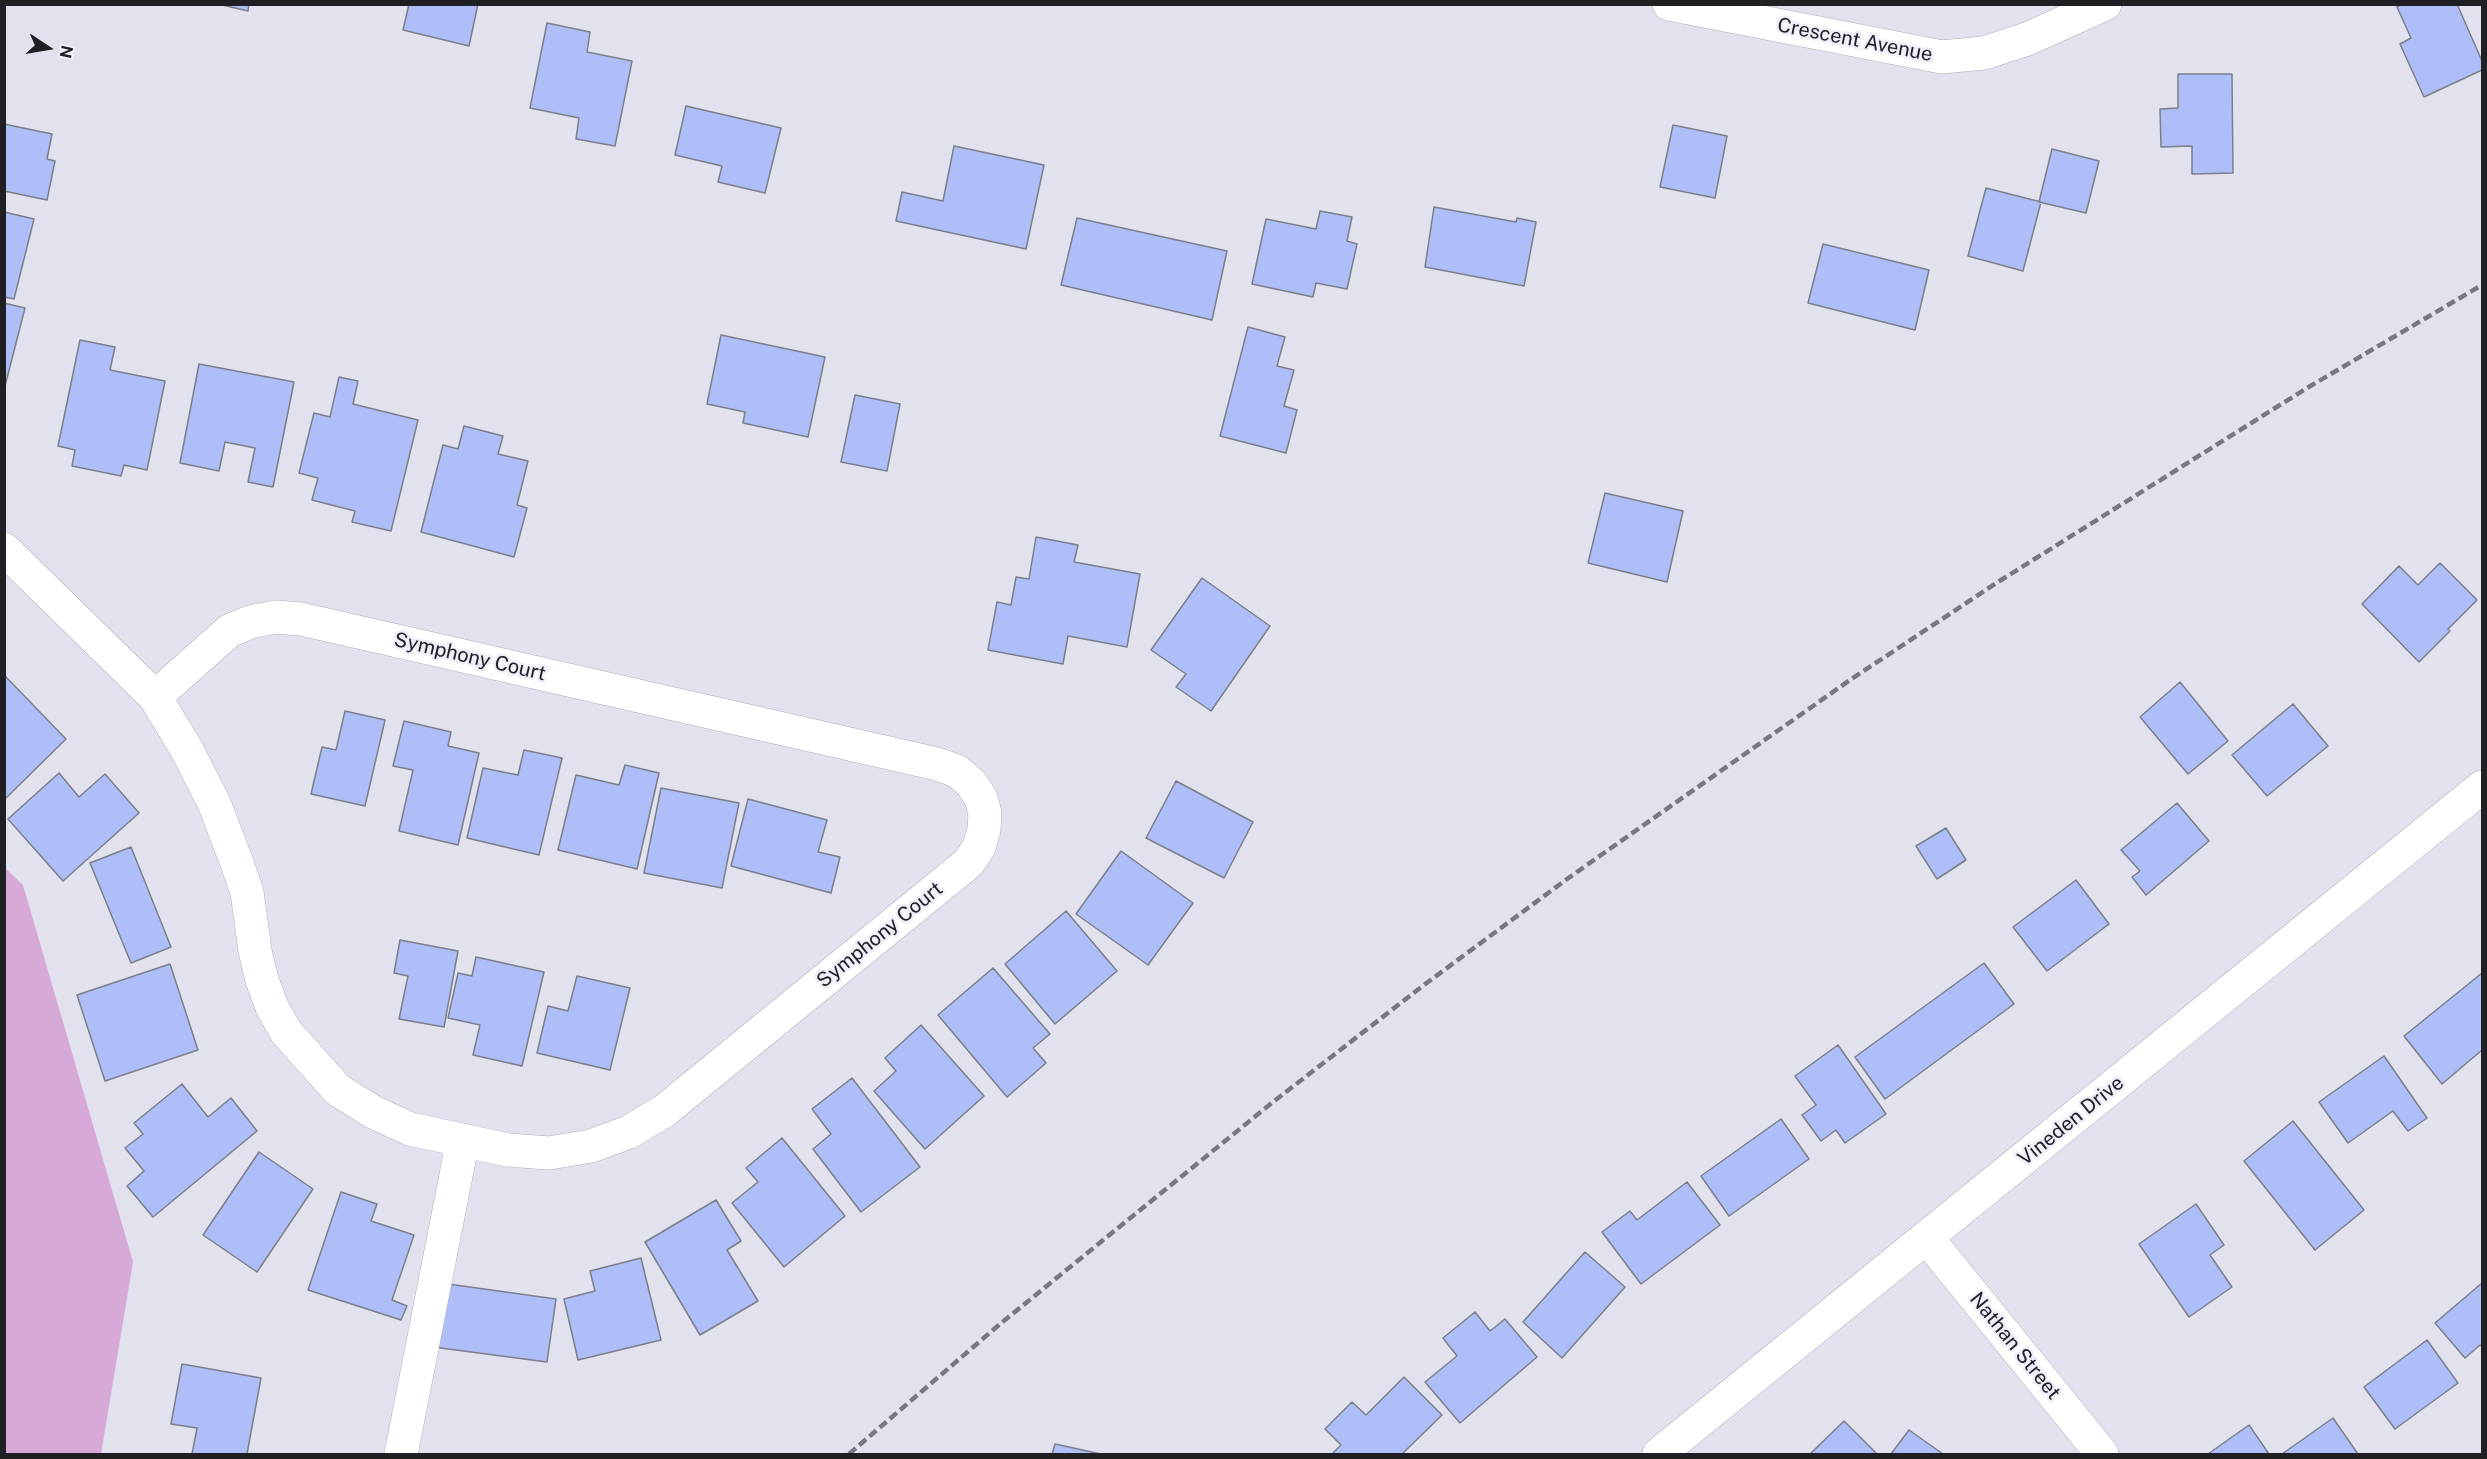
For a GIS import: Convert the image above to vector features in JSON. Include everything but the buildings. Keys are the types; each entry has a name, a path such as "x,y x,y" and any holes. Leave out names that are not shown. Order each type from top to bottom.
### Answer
{"street":[{"name":"Crescent Avenue","path":"1669,4 1942,57 1984,53 2006,46 2105,4"},
{"name":"Symphony Court","path":"4,549 155,697 187,750 209,793 237,862 247,892 255,951 262,980 272,1007 286,1032 338,1090 374,1112 410,1129 508,1150 549,1153 591,1146 629,1132 664,1111 969,862 984,830 985,813 981,798 971,783 957,771 937,764 301,619 276,617 250,622 229,631 155,697"},
{"name":"Vineden Drive","path":"1659,1455 2482,787"},
{"path":"401,1455 463,1140"},
{"name":"Nathan Street","path":"1927,1238 2102,1455"}],"shaded area":[{"path":"4,867 23,885 133,1262 101,1454 5,1454"}],"railway":[{"path":"849,1454 1000,1324 1273,1102 1424,985 1567,879 1850,680 1998,582 2307,388 2482,285"}]}
